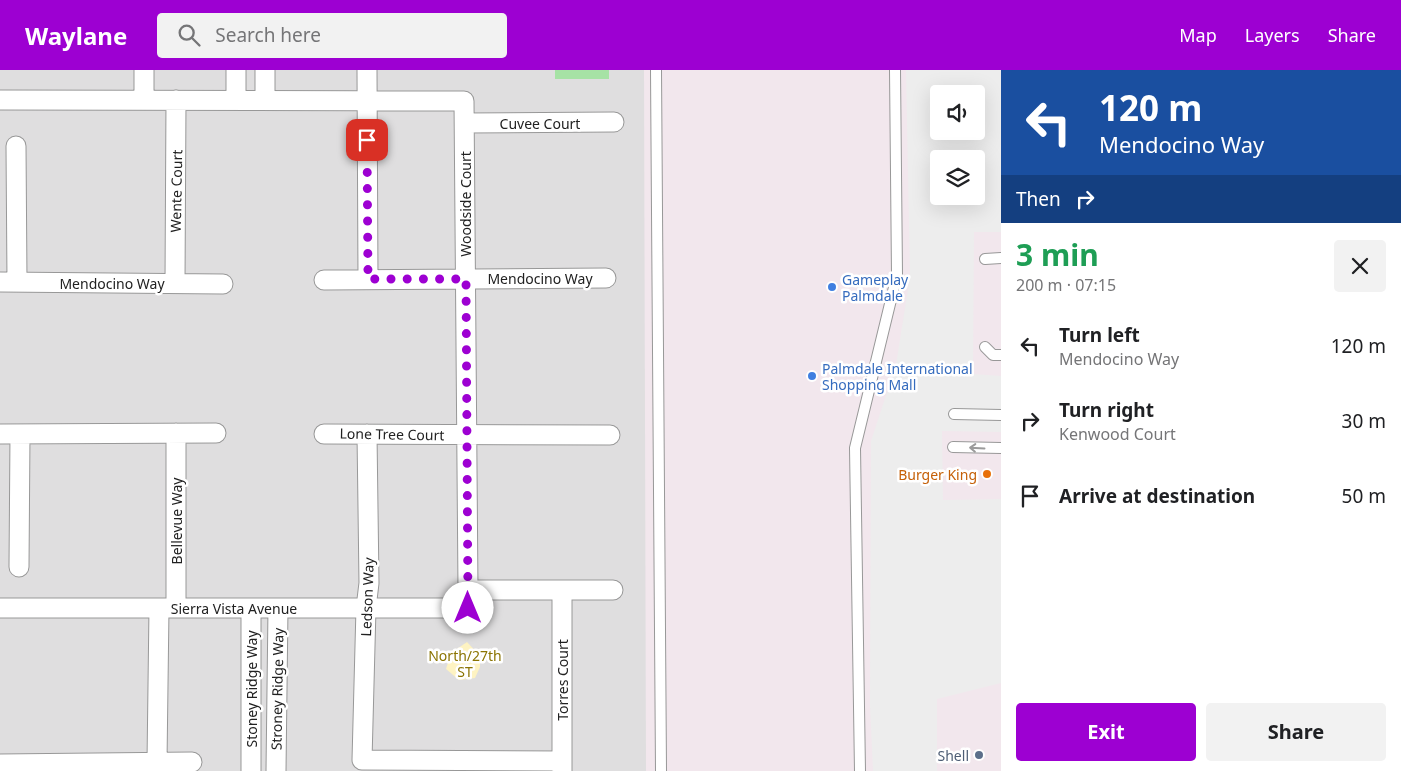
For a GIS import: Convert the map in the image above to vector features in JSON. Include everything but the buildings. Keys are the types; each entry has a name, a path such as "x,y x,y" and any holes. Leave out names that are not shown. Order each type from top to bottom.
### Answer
{"street":[{"path":"144,70 144,100"},
{"path":"236,70 236,100"},
{"path":"265,70 265,100"},
{"path":"367,70 368,279"},
{"path":"0,100 367,101"},
{"name":"Wente Court","path":"175,283 176,100"},
{"name":"Woodside Court","path":"367,101 464,101 468,599"},
{"name":"Cuvee Court","path":"465,123 614,122"},
{"path":"8,282 16,146"},
{"name":"Mendocino Way","path":"324,280 606,278"},
{"name":"Mendocino Way","path":"8,282 223,284"},
{"name":"Bellevue Way","path":"157,762 176,433"},
{"path":"0,434 216,433"},
{"path":"19,567 20,434"},
{"name":"Lone Tree Court","path":"324,434 610,435"},
{"name":"Ledson Way","path":"367,434 369,583 366,608 362,760 562,766"},
{"name":"Sierra Vista Avenue","path":"0,608 366,608 562,590 613,590"},
{"name":"Torres Court","path":"562,590 562,766"},
{"name":"Stoney Ridge Way","path":"250,771 251,608"},
{"name":"Stroney Ridge Way","path":"276,771 278,608"},
{"path":"0,764 192,762"}],"lane":[{"path":"656,70 662,771"},
{"path":"860,771 855,448 897,275 896,70"},
{"path":"985,259 1001,258"},
{"path":"985,347 997,355 1001,364"},
{"path":"954,414 1001,415"},
{"path":"953,447 1001,448"}],"shaded area":[{"path":"0,70 644,70 646,771 0,771"},
{"path":"555,70 609,70 609,79 555,79"},
{"path":"906,70 1001,70 1001,232 974,232 973,374 1001,376 1001,432 942,431 943,500 1001,499 1001,683 937,699 937,771 873,771 870,705 871,441 896,365 910,276"}],"green space":[{"name":"North/27th ST","path":"467,642 480,656 480,667 475,678 459,680 446,669 451,653"}],"place":[{"name":"Gameplay Palmdale","path":"832,287"},
{"name":"Palmdale International Shopping Mall","path":"812,376"},
{"name":"Burger King","path":"987,474"},
{"name":"Shell","path":"979,755"}],"route":[{"path":"367,140 368,279 466,279 468,608"}]}
